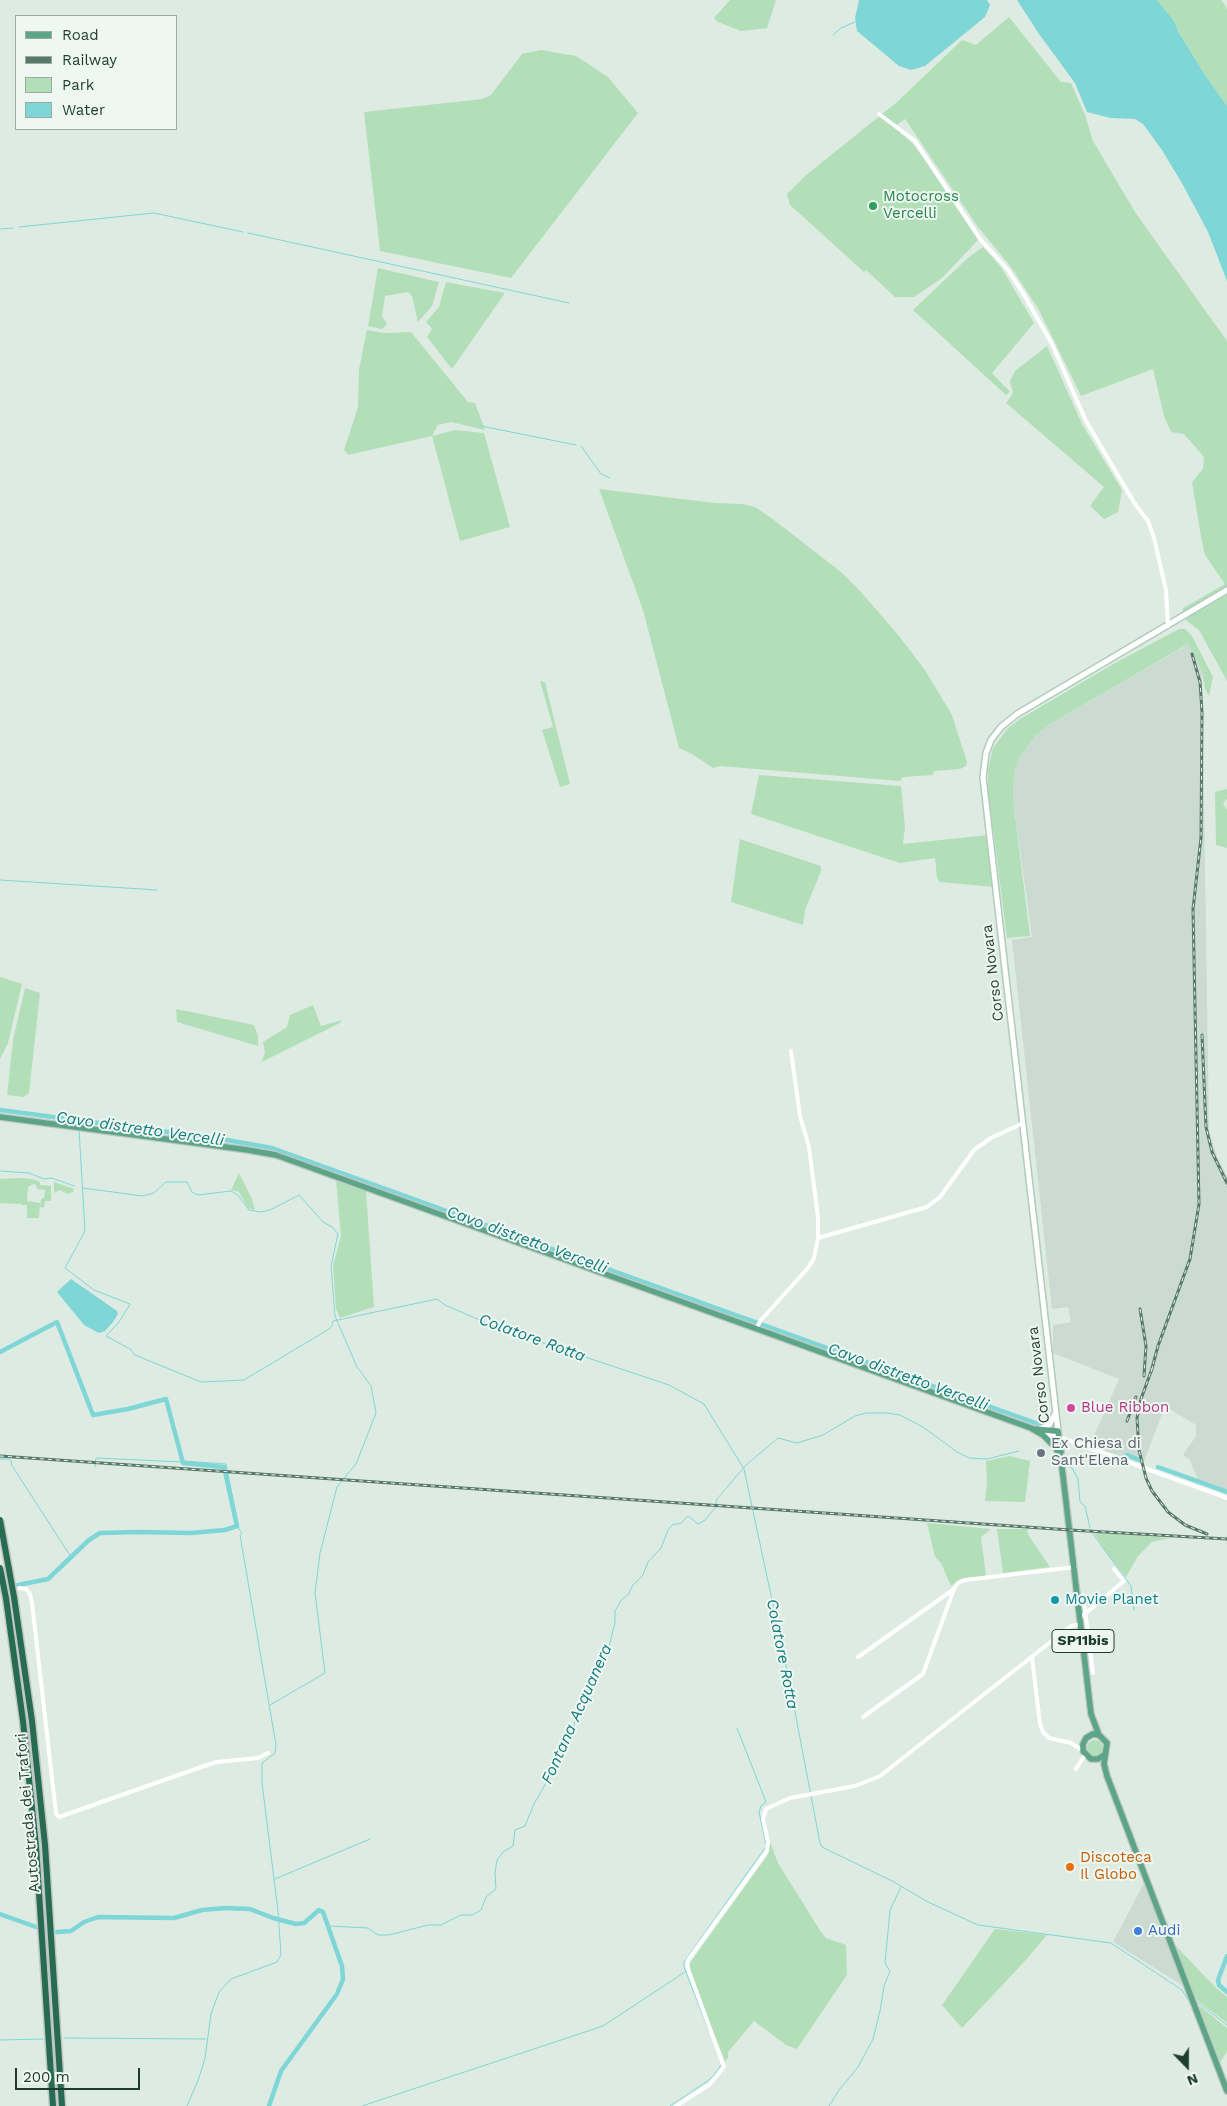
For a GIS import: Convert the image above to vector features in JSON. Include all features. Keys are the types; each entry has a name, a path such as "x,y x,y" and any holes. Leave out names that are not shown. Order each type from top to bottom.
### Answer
{"highway":[{"name":"Autostrada dei Trafori","path":"0,1520 14,1597 32,1721 45,1845 62,2106"},
{"name":"Autostrada dei Trafori","path":"0,1568 23,1721 36,1846 53,2106"}],"main road":[{"name":"Corso Novara","path":"1061,1459 983,777 986,753 991,740 1001,727 1017,714 1227,590"},
{"path":"0,1118 263,1152 1031,1428 1043,1435 1056,1448 1061,1459"},
{"path":"1040,1429 1049,1425 1056,1411"},
{"path":"1031,1428 1058,1434"},
{"path":"1043,1435 1058,1434"},
{"name":"SP11bis","path":"1061,1459 1082,1619 1091,1714 1090,1735"},
{"name":"SP11bis","path":"1091,1714 1099,1735 1107,1744 1104,1755 1107,1776 1227,2092"},
{"path":"1084,1753 1084,1741 1090,1735 1099,1735"},
{"name":"SP11bis","path":"1084,1753 1093,1759 1107,1776"},
{"path":"1093,1759 1104,1755"}],"street":[{"path":"879,114 915,141 981,240 1008,270 1023,293 1055,350 1086,421 1135,504 1148,521 1154,538 1166,590 1168,626"},
{"path":"757,1328 761,1320 808,1268 814,1258 818,1238 818,1217 809,1147 800,1116 791,1052"},
{"path":"818,1238 927,1207 940,1198 974,1150 991,1138 1023,1123"},
{"path":"1058,1434 1227,1498"},
{"path":"858,1657 965,1580 1075,1567"},
{"path":"676,2106 716,2080 724,2067 688,1972 688,1960 767,1851 768,1842 763,1820 766,1809 790,1798 855,1786 880,1776 1082,1619 1124,1581 1114,1569"},
{"path":"19,1588 26,1589 30,1594 32,1603 56,1813 59,1817 207,1765 217,1762 258,1758 268,1753"},
{"path":"863,1717 923,1674 954,1589"},
{"path":"1083,1595 1082,1619 1093,1673"},
{"path":"1032,1657 1040,1724 1049,1738 1071,1743 1084,1741"},
{"path":"1071,1743 1084,1753 1080,1765"},
{"path":"1076,1769 1093,1759"}],"shaded area":[{"path":"1189,644 1202,671 1209,1130 1217,1157 1227,1176 1227,1491 1196,1479 1197,1477 1190,1460 1183,1455 1196,1436 1196,1425 1165,1406 1143,1464 1090,1445 1119,1379 1053,1353 1053,1325 1071,1322 1068,1307 1052,1309 1012,940 1032,937 1013,799 1014,772 1018,760 1035,736 1050,724"},
{"path":"1144,1883 1185,1987 1113,1942"}],"green space":[{"path":"730,0 776,0 767,28 741,31 718,22 714,18"},
{"path":"1157,0 1221,0 1223,2 1227,9 1227,106 1205,75 1179,33 1174,21"},
{"name":"Motocross Vercelli","path":"1009,17 1061,82 1071,83 1085,115 1093,141 1135,212 1227,341 1227,681 1199,630 1187,621 1182,609 1225,584 1205,555 1201,537 1192,482 1203,469 1204,457 1184,434 1171,432 1164,416 1153,369 1081,396 1039,310 1011,267 978,227 905,119 894,127 913,144 978,240 942,278 914,297 895,297 866,270 864,272 790,205 787,194 805,176 897,102 962,40 976,45"},
{"path":"541,50 576,56 608,77 638,113 511,278 380,251 364,112 482,99 491,95 522,54"},
{"path":"983,247 1001,267 1034,323 992,373 1010,392 1006,395 913,310 969,257"},
{"path":"378,268 439,282 432,306 418,322 412,296 408,292 385,296 382,316 387,324 382,329 368,326"},
{"path":"446,282 505,293 452,369 427,337 432,329 426,322 439,307"},
{"path":"367,330 384,333 411,332 468,402 475,403 485,430 451,422 438,425 432,436 348,455 344,450 358,407 359,369"},
{"path":"1047,346 1082,424 1122,490 1118,512 1104,519 1090,506 1104,487 1006,403 1013,393 1010,381 1015,371"},
{"path":"455,430 484,433 510,527 460,541 432,436"},
{"path":"599,489 715,503 742,504 755,507 774,520 841,572 899,636 925,670 952,715 967,762 966,766 960,769 934,771 933,775 903,777 900,781 720,766 713,768 679,748 643,610"},
{"path":"1179,629 1185,629 1192,636 1213,677 1209,696 1205,689 1202,671 1188,644 1050,724 1035,736 1018,760 1014,772 1013,799 1030,936 1007,938 988,789 988,770 993,748 1008,728 1020,719 1115,663"},
{"path":"540,681 545,682 570,784 560,787 542,730 553,727"},
{"path":"759,775 901,786 905,827 903,844 988,835 993,887 940,882 937,878 935,858 900,863 751,814"},
{"path":"1227,789 1227,799 1223,803 1227,810 1227,848 1216,845 1215,792"},
{"path":"740,839 821,866 821,871 805,910 803,925 731,902"},
{"path":"0,977 22,984 8,1043 0,1059"},
{"path":"25,988 40,993 29,1093 24,1097 7,1095 13,1040"},
{"path":"313,1005 321,1026 342,1020 340,1023 262,1062 265,1052 263,1042 287,1027 290,1015"},
{"path":"176,1009 254,1025 258,1036 258,1046 177,1022"},
{"path":"239,1173 252,1199 255,1210 248,1208 239,1192 231,1190"},
{"path":"0,1179 32,1179 40,1182 40,1185 51,1186 51,1201 45,1201 44,1208 40,1207 45,1190 37,1189 36,1185 33,1184 28,1187 27,1201 40,1203 39,1218 27,1218 27,1205 21,1205 21,1203 0,1203"},
{"path":"336,1181 366,1191 374,1307 340,1318 336,1309 333,1266 341,1236"},
{"path":"54,1182 74,1189 73,1192 68,1194 60,1190 54,1193"},
{"path":"1010,1456 1030,1461 1025,1502 985,1501 987,1483 986,1461"},
{"path":"927,1523 991,1529 981,1537 986,1576 960,1579 951,1586 941,1563 935,1557"},
{"path":"997,1529 1029,1529 1027,1531 1029,1536 1050,1567 1003,1573"},
{"path":"1094,1533 1170,1538 1152,1542 1138,1556 1126,1577 1108,1555"},
{"path":"1095,1740 1103,1748 1095,1756 1087,1748"},
{"path":"770,1842 778,1863 821,1932 826,1938 846,1945 847,1975 797,2049 786,2045 754,2021 728,2052 728,2058 725,2061 690,1974 690,1963 767,1856"},
{"path":"995,1929 1047,1935 962,2028 942,2005"},
{"path":"1175,1945 1227,1997 1227,2023 1194,1998"},
{"path":"1196,2003 1227,2028 1227,2051 1220,2063"}],"water":[{"path":"859,0 987,0 990,5 985,17 925,66 911,70 899,66 857,31 855,18"},
{"path":"1017,0 1157,0 1174,21 1179,33 1205,75 1227,106 1227,281 1208,232 1183,185 1162,150 1143,124 1135,119 1111,118 1087,112 1075,83"},
{"path":"71,1279 117,1311 118,1314 105,1331 99,1333 84,1325 57,1292"}],"waterway":[{"path":"833,35 841,28 855,22"},
{"path":"19,227 154,213 243,232"},
{"path":"0,229 13,228"},
{"path":"248,233 569,303"},
{"path":"481,426 576,445"},
{"path":"581,446 601,474 610,478"},
{"path":"0,880 157,890"},
{"name":"Cavo distretto Vercelli","path":"0,1110 221,1139 272,1148 1041,1425"},
{"name":"Colatore Rotta","path":"78,1120 79,1125"},
{"name":"Colatore Rotta","path":"79,1129 85,1231 65,1268 94,1290 130,1304 119,1322 106,1336 130,1349 135,1355 201,1382 244,1380 329,1329 333,1321 437,1299 445,1305 498,1328 669,1385 704,1404 744,1469 822,1847 894,1882 928,1902 978,1925 1111,1943 1182,1990 1190,2003"},
{"path":"0,1171 29,1173 44,1179 52,1178 74,1186"},
{"path":"83,1188 142,1196 154,1193 166,1182 187,1182 192,1192 198,1195 231,1191 238,1195 249,1210 261,1212 270,1210 299,1195 323,1222 332,1227 338,1234 331,1266 335,1316 357,1367 371,1386 376,1413 356,1464 337,1487 320,1553 315,1593 325,1673 270,1705"},
{"path":"0,1352 57,1322 93,1415 128,1409 166,1399 183,1463 224,1467 237,1526 225,1530 191,1533 100,1533 89,1540 48,1579 18,1585"},
{"name":"Fontana Acquanera","path":"329,1926 368,1928 378,1935 389,1935 428,1925 441,1925 461,1915 472,1915 481,1910 486,1897 496,1889 495,1873 497,1860 503,1852 513,1846 515,1830 525,1826 534,1804 549,1778 562,1746 573,1729 579,1703 608,1651 615,1622 615,1611 622,1599 628,1595 633,1585 643,1575 648,1562 661,1548 672,1525 681,1523 688,1516 698,1524 704,1521 715,1508 717,1499 746,1465 778,1438 797,1443 823,1435 855,1416 866,1413 887,1413 900,1415 923,1427 957,1452 969,1458 987,1459 1019,1451"},
{"name":"Cavo distretto Vercelli","path":"1127,1455 1140,1460"},
{"path":"95,1467 96,1458 183,1462"},
{"path":"0,1459 9,1459 12,1462 11,1464 71,1557"},
{"path":"185,1461 226,1464 239,1529 242,1533 240,1535 276,1745 275,1753 262,1763 262,1783 278,1911 281,1955 277,1962 231,1979 219,1992 211,2014 205,2058 187,2106"},
{"name":"Fontana Acquanera","path":"1066,1465 1072,1468 1078,1479 1080,1502 1085,1506 1090,1528"},
{"name":"Cavo distretto Vercelli","path":"1158,1467 1227,1492"},
{"name":"Fontana Acquanera","path":"1093,1534 1131,1586 1134,1610"},
{"path":"737,1728 766,1802 761,1806 759,1812 766,1844"},
{"path":"275,1879 370,1839"},
{"path":"709,2031 684,1967 684,1962 765,1848"},
{"path":"829,2106 839,2090 858,2067 873,2039 884,1986 890,1971 885,1963 890,1910 901,1887"},
{"path":"57,1932 71,1931 84,1922 98,1917 174,1918 202,1910 225,1908 250,1909 296,1924 304,1923 319,1910 323,1912 342,1966 343,1979 337,1994 281,2071 269,2106"},
{"path":"0,1914 36,1927"},
{"name":"Cavo distretto Vercelli","path":"1227,1956 1218,1980 1219,1985 1227,1992"},
{"path":"362,2106 603,2026 685,1972"},
{"path":"1196,2001 1227,2025"},
{"path":"64,2038 206,2039"},
{"path":"0,2040 43,2039"},
{"path":"670,2106 709,2080 721,2065"}],"railway":[{"path":"1151,1372 1158,1346 1190,1259 1199,1204 1193,909 1201,838 1202,712 1200,682 1192,654"},
{"path":"1202,1035 1206,1127 1212,1152 1227,1183"},
{"path":"1140,1309 1146,1346 1144,1376"},
{"path":"1153,1366 1141,1399 1137,1418 1139,1450 1146,1478 1152,1491 1168,1512 1185,1525 1207,1534"},
{"path":"1127,1421 1136,1397"},
{"path":"0,1456 1070,1530 1227,1539"}],"place":[{"name":"Motocross Vercelli","path":"873,206"},
{"name":"Blue Ribbon","path":"1071,1408"},
{"name":"Ex Chiesa di Sant'Elena","path":"1041,1453"},
{"name":"Movie Planet","path":"1055,1600"},
{"name":"Discoteca Il Globo","path":"1070,1867"},
{"name":"Audi","path":"1138,1931"}]}
